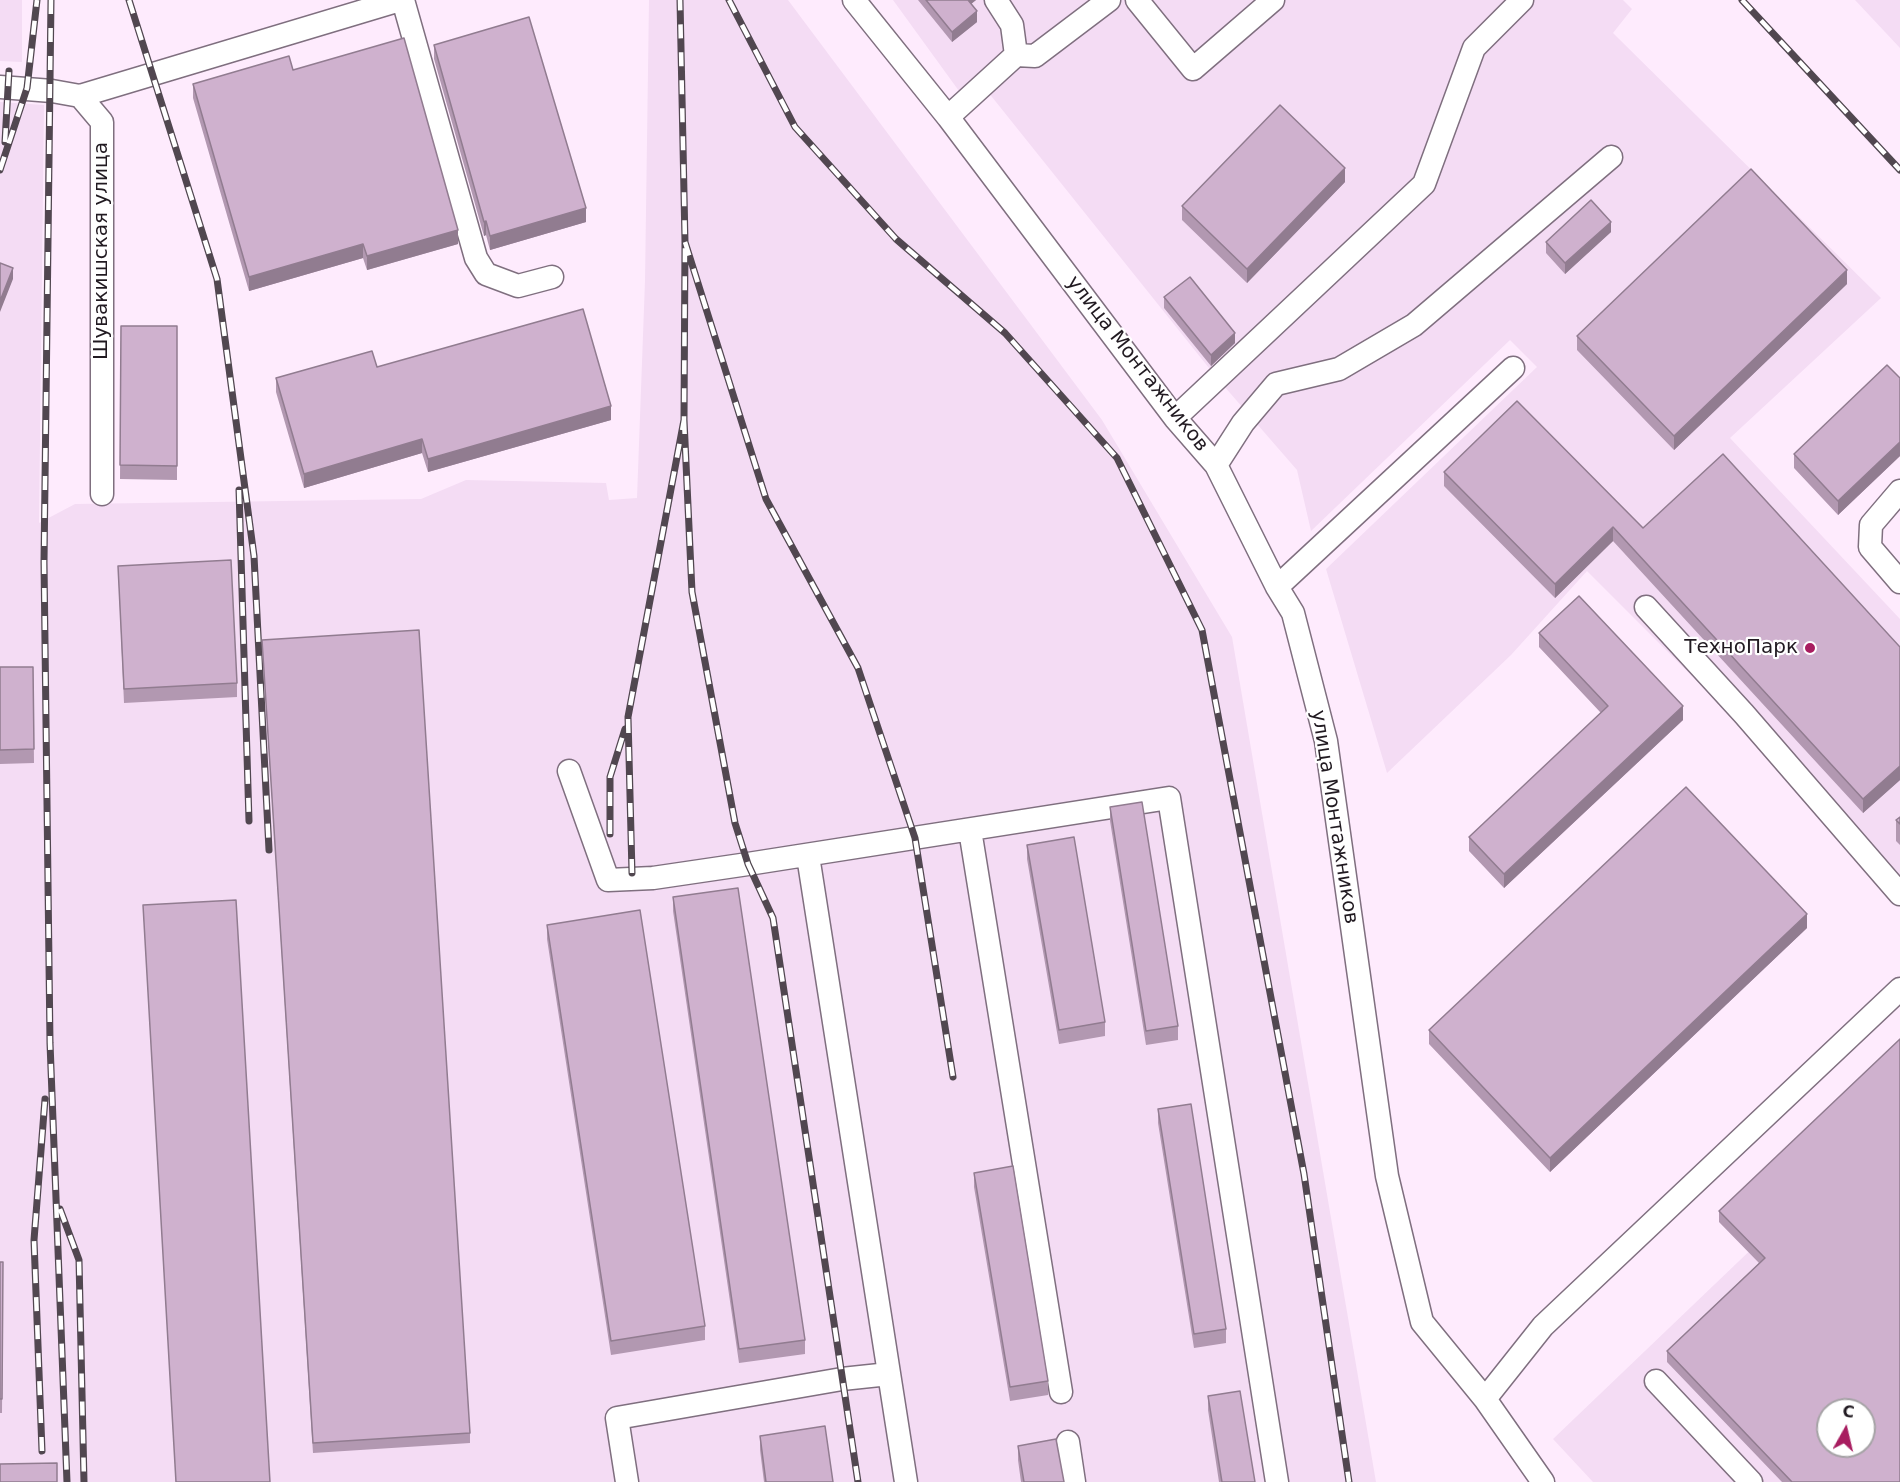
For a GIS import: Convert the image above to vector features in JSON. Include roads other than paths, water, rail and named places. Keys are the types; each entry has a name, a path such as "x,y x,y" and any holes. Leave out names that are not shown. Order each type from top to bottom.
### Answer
{"street":[{"path":"0,87 52,90 80,96 402,0 476,258 486,274 518,286 552,277"},
{"path":"996,0 1012,25 1016,55"},
{"path":"948,117 1016,55 1035,56 1109,0"},
{"path":"1137,0 1193,69 1273,0"},
{"path":"1175,418 1424,184 1474,48 1522,0"},
{"name":"улица Монтажников","path":"861,3 1175,418 1216,465 1277,587 1293,613 1326,741 1387,1176 1422,1322 1485,1399 1543,1482"},
{"name":"Шувакишская улица","path":"80,96 102,122 102,494"},
{"path":"1216,465 1243,423 1276,384 1339,369 1414,325 1611,157"},
{"path":"1277,587 1513,368"},
{"path":"1900,491 1871,525 1870,547 1900,582"},
{"path":"1646,607 1744,714 1900,894"},
{"path":"568,771 608,879 652,878 808,856 1169,798 1277,1482"},
{"path":"970,830 1061,1392"},
{"path":"808,856 906,1482"},
{"path":"1485,1399 1543,1326 1900,989"},
{"path":"627,1482 617,1418 842,1379 889,1374"},
{"path":"1656,1381 1751,1482"},
{"path":"1068,1442 1074,1482"}],"railway":[{"path":"0,170 27,88 37,0"},
{"path":"51,0 44,562 50,1043 67,1482"},
{"path":"129,0 217,279 254,556 269,850"},
{"path":"632,873 628,717 684,420 685,242 680,0"},
{"path":"729,0 795,127 896,239 1005,333 1117,458 1202,630 1304,1174 1349,1482"},
{"path":"1742,0 1900,170"},
{"path":"5,142 9,71"},
{"path":"685,242 766,499 858,668 915,838 953,1077"},
{"path":"684,420 692,592 735,823 748,864 773,918 858,1482"},
{"path":"239,490 249,821"},
{"path":"610,834 610,777 625,729"},
{"path":"42,1451 34,1240 45,1099"},
{"path":"60,1209 79,1260 84,1482"}],"place":[{"name":"ТехноПарк","path":"1810,648"}]}
